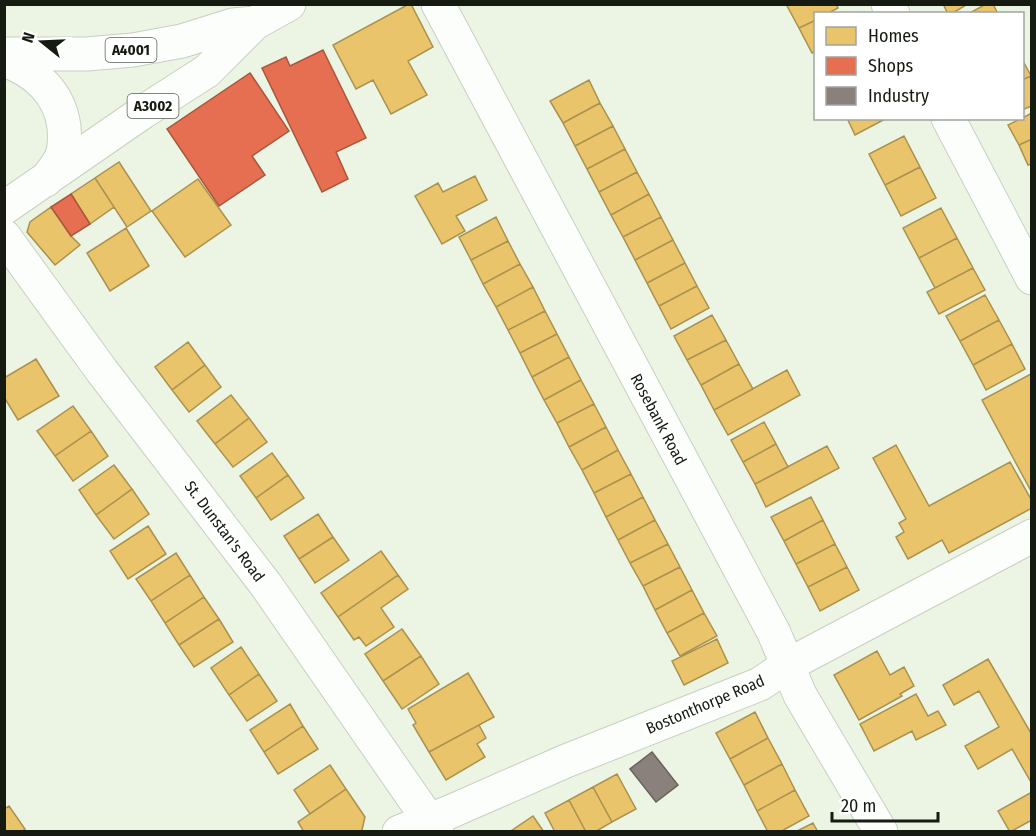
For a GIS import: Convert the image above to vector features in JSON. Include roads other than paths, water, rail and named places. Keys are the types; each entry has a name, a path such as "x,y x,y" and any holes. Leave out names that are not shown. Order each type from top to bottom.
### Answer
{"street":[{"name":"A3002","path":"4,208 143,112 207,71 255,23 289,4"},
{"name":"Rosebank Road","path":"438,4 774,633 800,694 881,831"},
{"name":"A4001","path":"4,54 87,54 133,50 182,40 233,25 255,23"},
{"path":"4,60 38,78 57,101 63,116 63,151 45,181"},
{"path":"949,120 1032,278"},
{"name":"St. Dunstan's Road","path":"4,236 102,370 266,585 422,827"},
{"name":"Bostonthorpe Road","path":"422,827 452,811 566,761 760,684 788,665 1032,536"}]}
